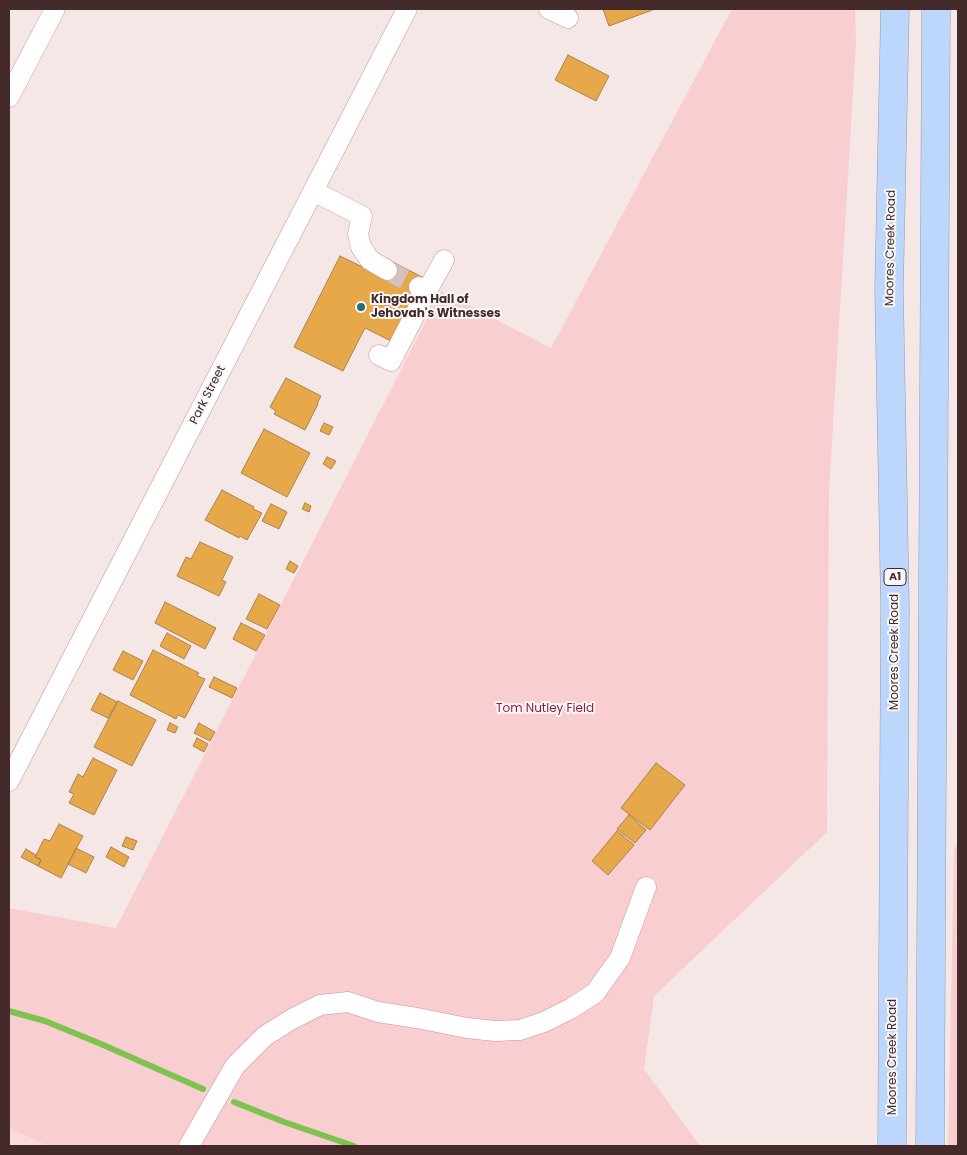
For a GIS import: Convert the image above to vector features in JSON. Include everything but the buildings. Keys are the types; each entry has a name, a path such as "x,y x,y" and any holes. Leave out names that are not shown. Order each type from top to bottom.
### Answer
{"highway":[{"name":"Moores Creek Road","path":"892,1146 895,607 889,289 895,9"},
{"path":"930,1146 936,9"}],"street":[{"path":"9,98 55,9"},
{"name":"Park Street","path":"9,781 407,9"},
{"path":"549,9 568,18"},
{"path":"313,191 362,216 358,234 362,247 370,260 387,270"},
{"path":"379,355 391,361 423,289 444,260"},
{"path":"190,1146 236,1066 265,1036 320,1004 348,1002 378,1012 467,1028 495,1031 520,1030 544,1022 572,1008 595,993 620,958 646,887"}],"shaded area":[{"path":"9,1128 48,1146 9,1146"}],"green space":[{"name":"Tom Nutley Field","path":"732,9 855,9 856,43 829,492 827,832 654,996 644,1069 700,1146 48,1146 9,1128 9,908 116,928 441,291 551,348"},
{"path":"958,841 958,1146 948,1146 954,851"}],"waterway":[{"path":"9,1011 45,1021 203,1089"},
{"path":"234,1102 284,1122 354,1146"}],"tunnel":[{"path":"387,270 419,287"}],"place":[{"name":"Kingdom Hall of Jehovah's Witnesses","path":"361,307"}]}
